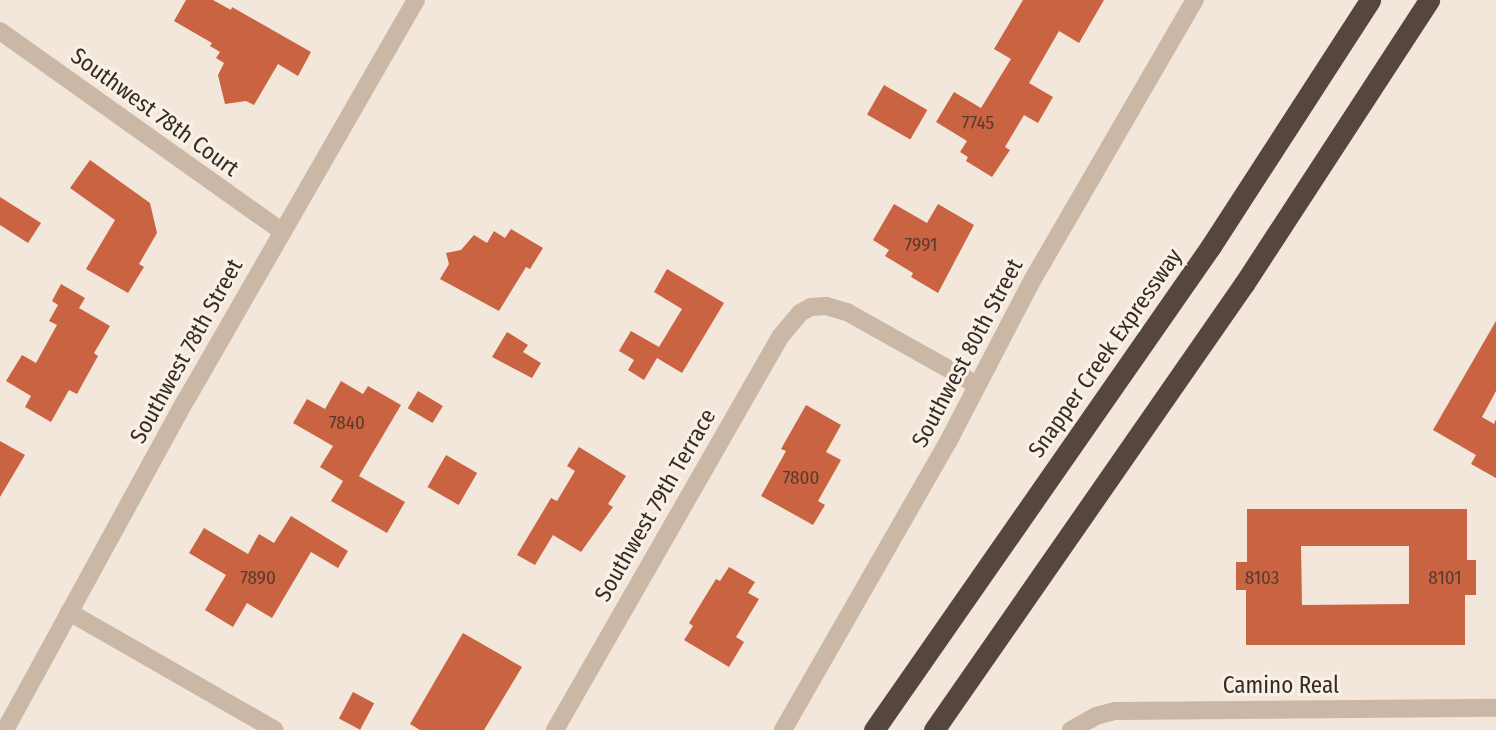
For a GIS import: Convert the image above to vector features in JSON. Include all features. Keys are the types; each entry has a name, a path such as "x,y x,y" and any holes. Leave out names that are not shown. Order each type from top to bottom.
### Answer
{"highway":[{"name":"Snapper Creek Expressway","path":"874,730 1211,246 1370,0"},
{"path":"934,730 1244,284 1429,0"}],"street":[{"name":"Southwest 78th Street","path":"5,730 69,612 416,0"},
{"name":"Southwest 80th Street","path":"783,730 948,442 1033,279 1195,0"},
{"name":"Southwest 78th Court","path":"0,31 283,232"},
{"name":"Southwest 79th Terrace","path":"555,730 780,337 805,310 826,306 847,312 977,385"},
{"path":"69,612 275,730"},
{"name":"Camino Real","path":"1071,730 1096,716 1115,711 1496,708"}],"building":[{"path":"186,0 213,0 231,10 232,7 311,52 298,76 278,64 254,105 246,101 225,104 218,75 224,63 216,58 220,52 210,46 212,43 174,21"},
{"path":"1023,0 1104,0 1079,43 1059,31 1029,83 1053,97 1038,123 1024,115 1005,147 1010,150 992,177 966,161 968,157 960,152 967,141 936,122 954,92 981,108 1011,59 994,49"},
{"path":"884,85 927,110 910,139 867,114"},
{"path":"90,160 150,203 157,233 139,264 144,267 128,293 86,269 115,220 70,188"},
{"path":"0,197 41,223 28,243 0,225"},
{"path":"894,204 927,223 938,204 974,225 938,293 911,277 913,273 885,256 889,250 873,240"},
{"path":"511,229 543,248 530,269 526,267 499,311 440,279 449,264 446,253 461,250 474,235 487,243 494,231 505,238"},
{"path":"667,269 724,303 682,373 657,358 644,380 628,370 634,360 619,351 631,331 659,347 682,309 654,292"},
{"path":"61,284 85,298 79,308 110,326 94,353 98,356 77,394 69,390 51,422 25,407 31,396 6,381 22,355 36,363 57,325 49,321 58,305 52,301"},
{"path":"1496,321 1496,391 1482,417 1494,424 1496,419 1496,478 1471,464 1476,455 1433,430"},
{"path":"507,332 528,345 523,352 541,363 532,378 492,357"},
{"path":"341,381 363,394 368,386 401,405 359,476 405,502 387,533 331,501 343,481 320,467 333,446 293,423 307,399 325,409"},
{"path":"418,391 443,406 433,423 408,408"},
{"path":"806,405 841,425 826,452 841,460 818,501 825,505 813,525 761,496 786,451 781,449"},
{"path":"0,441 25,455 0,497"},
{"path":"579,447 626,476 608,504 613,507 581,552 553,535 535,565 517,555 551,498 557,501 575,471 567,466"},
{"path":"446,455 477,473 459,505 428,487"},
{"path":"1247,509 1467,509 1467,560 1476,560 1476,595 1465,595 1465,645 1246,645 1246,590 1236,590 1236,562 1247,562","holes":["1301,546 1409,546 1409,604 1302,605"]},
{"path":"291,516 348,551 338,568 311,552 272,618 247,603 233,627 205,610 226,575 189,553 204,528 248,554 259,534 274,543"},
{"path":"729,567 755,582 748,593 759,599 736,637 744,642 729,667 684,640 693,626 689,623 716,579 720,581"},
{"path":"463,633 522,667 484,730 420,730 410,724"},
{"path":"353,692 374,703 360,730 339,718"}]}
